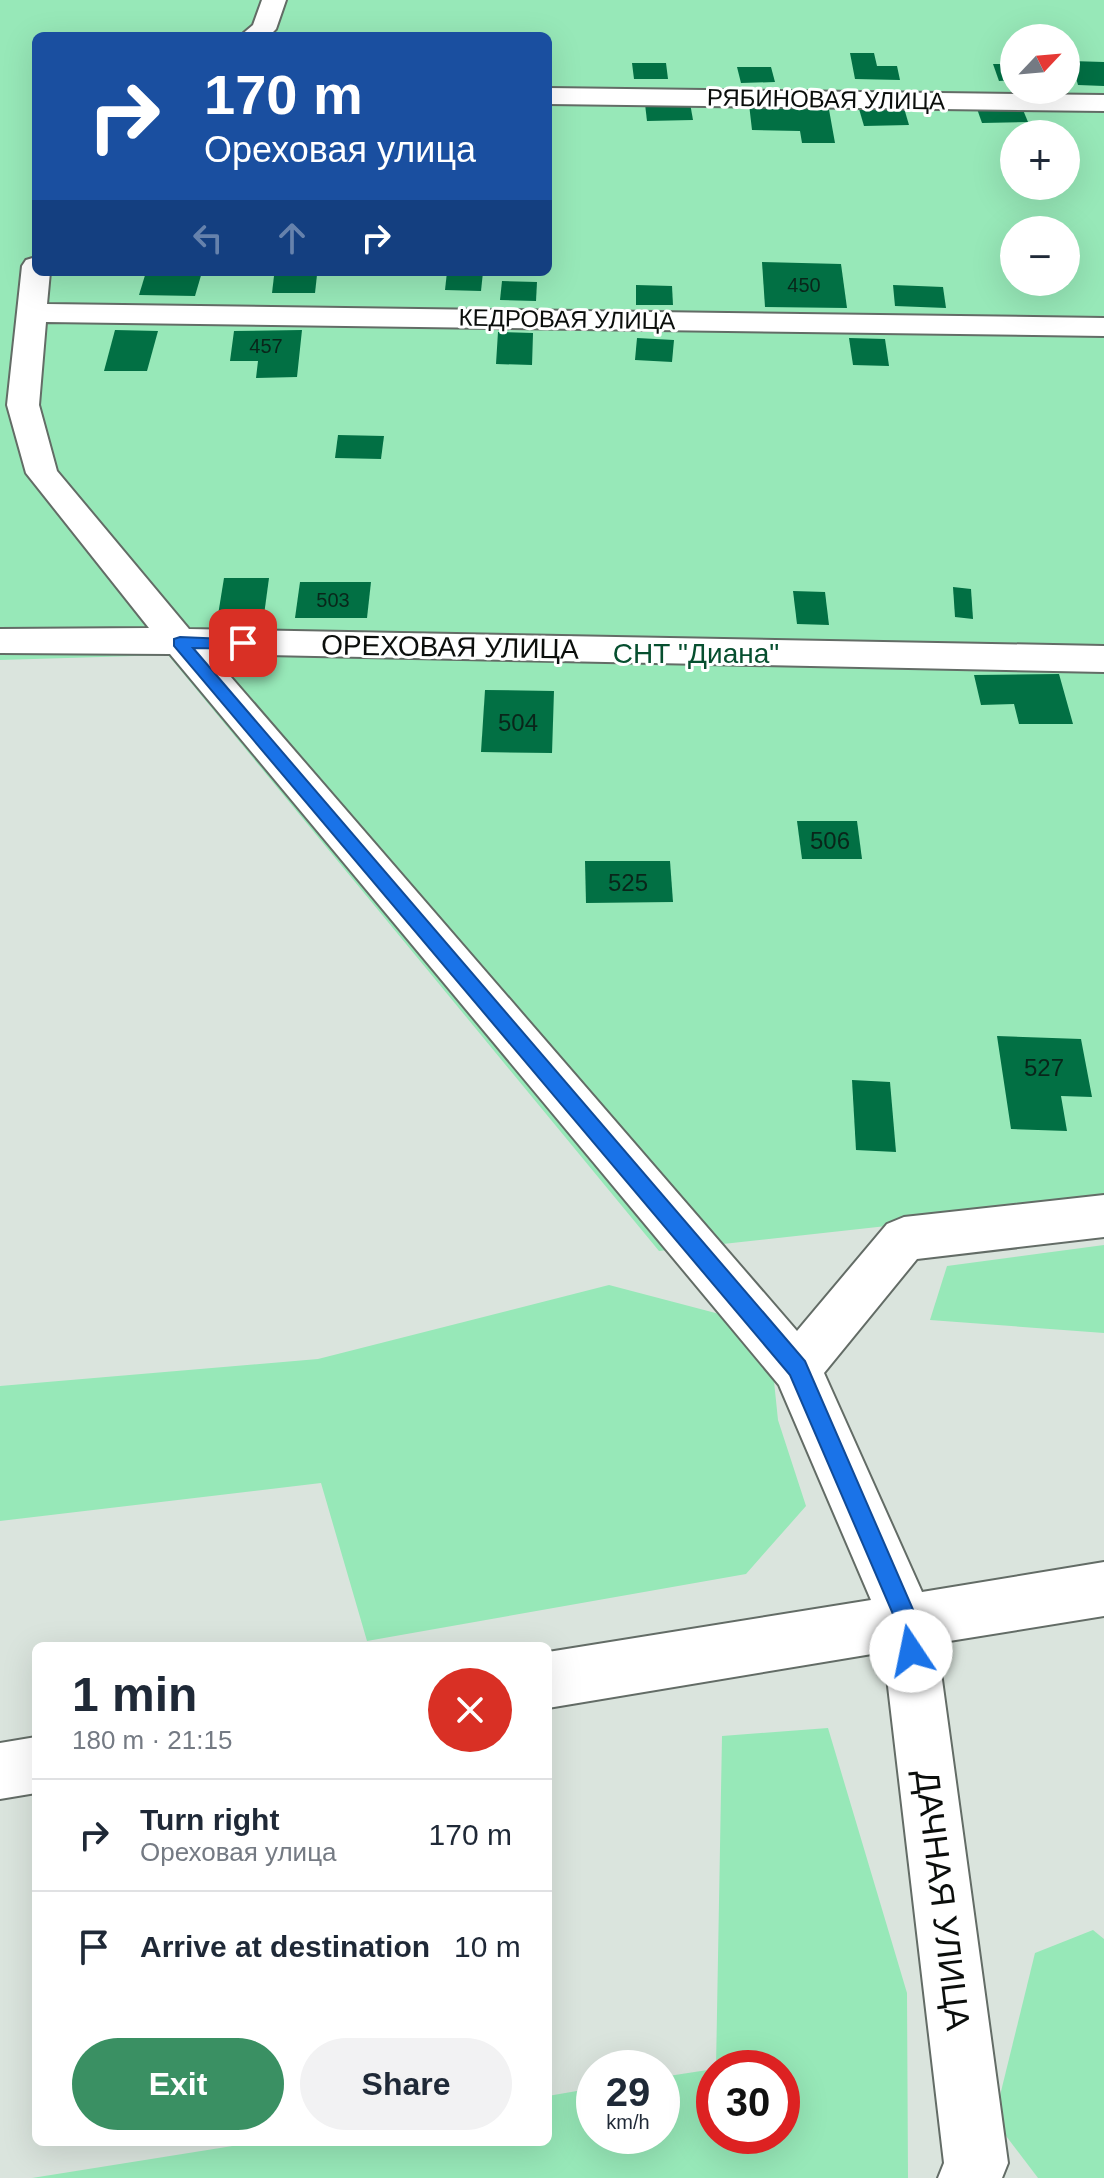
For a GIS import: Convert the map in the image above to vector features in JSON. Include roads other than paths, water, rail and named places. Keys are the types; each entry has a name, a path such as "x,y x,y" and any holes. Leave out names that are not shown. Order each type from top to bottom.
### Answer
{"street":[{"path":"259,32 264,29 274,0"},
{"name":"РЯБИНОВАЯ УЛИЦА","path":"552,96 1104,103"},
{"name":"ДАЧНАЯ УЛИЦА","path":"35,276 11,405 42,473 180,642 797,1368 907,1621 976,2163 970,2178"},
{"name":"КЕДРОВАЯ УЛИЦА","path":"29,313 1104,327"},
{"name":"ОРЕХОВАЯ УЛИЦА","path":"0,641 1104,659"},
{"path":"797,1368 904,1239 1104,1216"},
{"path":"552,1679 1104,1589"},
{"path":"0,1771 32,1766"}],"park label":[{"name":"СНТ \"Диана\"","path":"696,653"}]}
